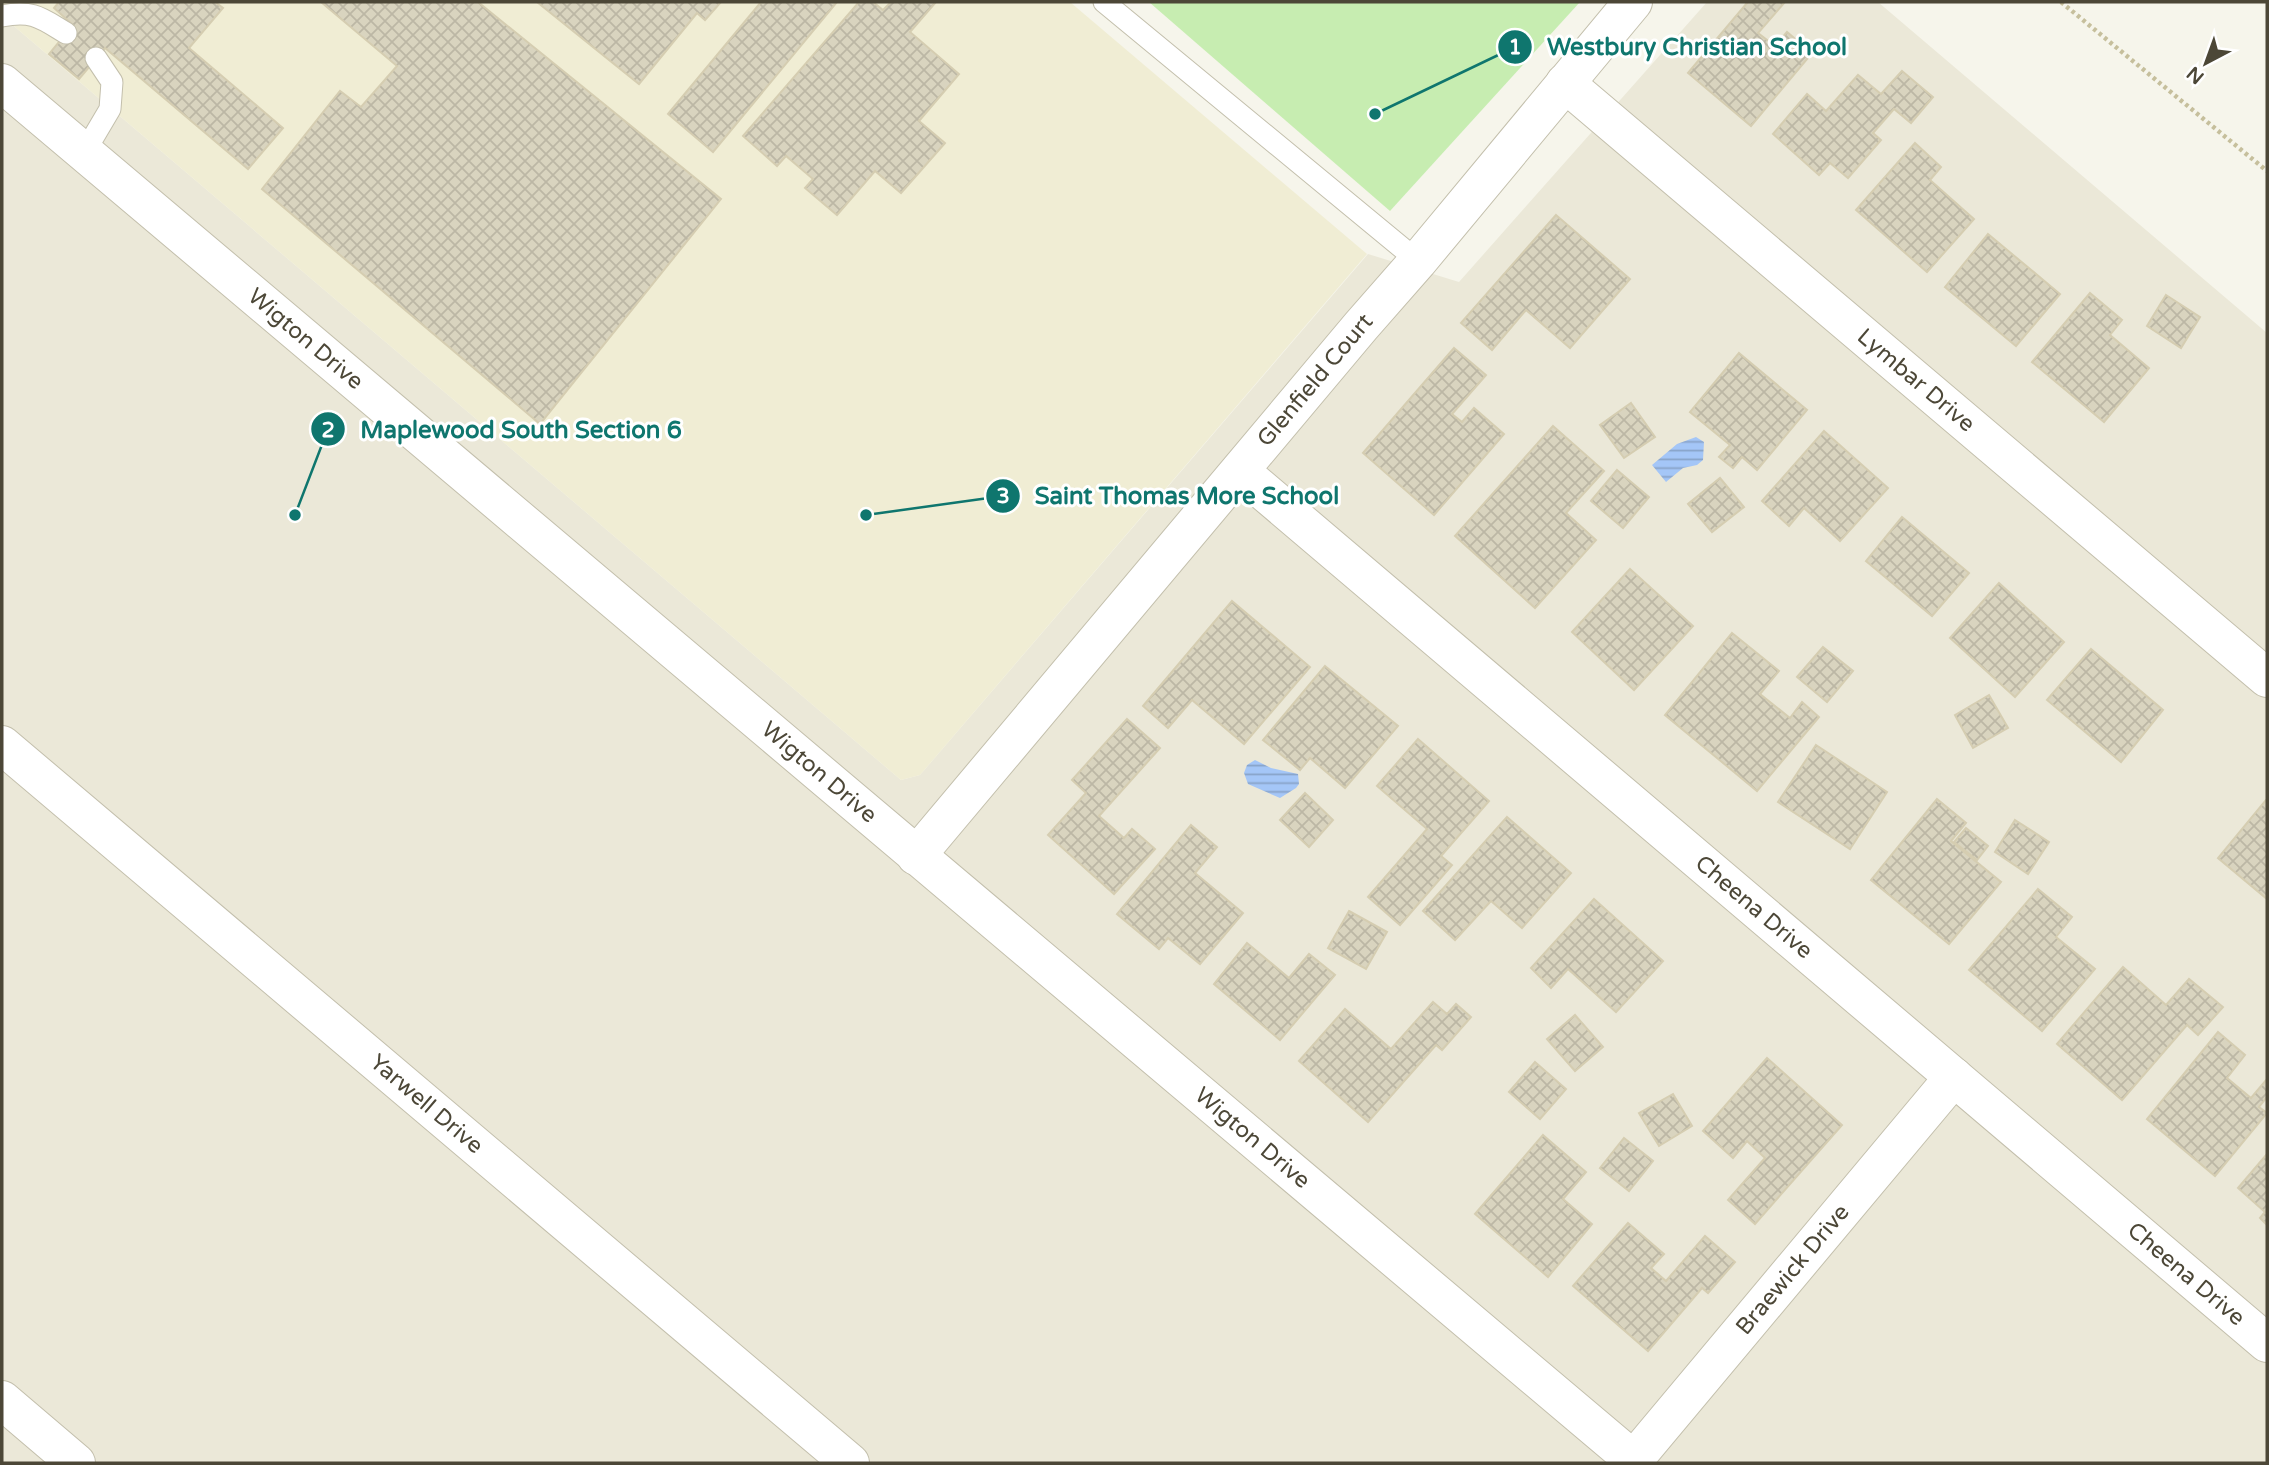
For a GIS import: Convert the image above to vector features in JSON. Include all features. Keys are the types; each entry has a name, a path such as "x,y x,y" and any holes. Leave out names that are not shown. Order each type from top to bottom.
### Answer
{"street":[{"name":"Glenfield Court","path":"916,856 1633,2"},
{"name":"Wigton Drive","path":"2,83 1634,1462"},
{"name":"Lymbar Drive","path":"1565,83 2267,678"},
{"name":"Cheena Drive","path":"1240,471 2267,1343"},
{"name":"Yarwell Drive","path":"2,745 850,1463"},
{"name":"Braewick Drive","path":"1634,1462 1954,1077"},
{"path":"2,1400 76,1463"}],"lane":[{"path":"2,14 10,2"},
{"path":"1104,2 1418,261"},
{"path":"2,14 38,16 66,33"},
{"path":"84,153 110,109 112,82 96,58"}],"path":[{"path":"2061,2 2267,171"}],"shaded area":[{"path":"2,2 1070,2 1367,254 920,775 901,780 2,16"},
{"path":"1707,2 1878,2 2267,333 2267,1463 2,1463 2,16 901,780 920,775 1368,254 1459,282"}],"green space":[{"path":"1149,2 1580,2 1390,211"}],"water":[{"path":"1696,437 1704,442 1703,460 1697,465 1683,468 1666,482 1652,465 1677,444"},
{"path":"1255,760 1271,768 1298,774 1299,784 1280,798 1248,784 1244,773 1247,765"}],"building":[{"path":"59,2 215,2 223,8 189,48 283,128 248,169 105,48 79,79 49,54 73,25 54,8"},
{"path":"321,2 478,2 721,199 540,424 262,189 340,91 361,107 397,66"},
{"path":"537,2 721,2 705,20 697,13 639,84"},
{"path":"761,2 837,2 713,152 668,114"},
{"path":"859,2 873,2 883,10 891,2 936,2 910,32 959,74 919,121 945,143 901,193 875,171 837,215 805,188 813,179 786,156 777,166 743,136"},
{"path":"1745,2 1785,2 1758,33 1775,46 1787,32 1812,53 1751,126 1688,73 1747,3"},
{"path":"1902,71 1933,97 1911,123 1894,109 1873,133 1881,140 1848,178 1830,163 1819,175 1773,134 1807,94 1826,111 1858,75 1881,94"},
{"path":"1915,143 1941,167 1930,180 1974,219 1927,272 1856,210"},
{"path":"1556,215 1630,279 1570,348 1526,310 1492,350 1461,323"},
{"path":"1988,234 2060,294 2016,346 1945,287"},
{"path":"2090,293 2122,320 2110,335 2149,368 2104,422 2032,362"},
{"path":"2166,295 2200,317 2181,348 2147,326"},
{"path":"1454,348 1486,375 1452,414 1462,422 1474,408 1504,434 1434,515 1363,453"},
{"path":"1739,353 1807,410 1757,470 1742,457 1733,468 1719,457 1730,445 1690,412"},
{"path":"1631,403 1655,437 1624,458 1600,425"},
{"path":"1553,426 1604,471 1566,513 1596,540 1535,608 1455,536"},
{"path":"1824,431 1888,488 1840,541 1804,508 1789,526 1762,501"},
{"path":"1617,470 1649,497 1623,528 1591,501"},
{"path":"1720,478 1744,507 1712,532 1688,504"},
{"path":"1902,517 1969,573 1932,616 1866,561"},
{"path":"1630,569 1693,626 1634,690 1572,632"},
{"path":"1999,583 2064,642 2015,697 1950,638"},
{"path":"1232,601 1310,667 1244,744 1192,700 1168,728 1143,706"},
{"path":"1732,633 1779,671 1760,694 1790,718 1802,702 1819,717 1757,791 1665,715"},
{"path":"1823,647 1853,671 1827,702 1797,677"},
{"path":"2091,649 2163,710 2121,762 2047,700"},
{"path":"1325,666 1398,726 1345,788 1310,758 1300,770 1263,740"},
{"path":"1989,695 2008,728 1973,748 1955,715"},
{"path":"1127,719 1160,748 1099,816 1124,838 1132,829 1155,849 1114,894 1048,835 1086,793 1072,780"},
{"path":"1418,739 1489,801 1441,856 1452,865 1400,925 1368,897 1427,829 1377,786"},
{"path":"1816,745 1887,792 1850,849 1778,802"},
{"path":"1305,793 1333,820 1309,847 1280,820"},
{"path":"1937,799 1966,823 1951,841 2001,882 1949,944 1871,880"},
{"path":"2267,800 2267,899 2218,858"},
{"path":"1507,817 1571,873 1522,928 1491,901 1455,940 1423,911"},
{"path":"2015,820 2049,842 2028,874 1995,852"},
{"path":"1191,825 1217,847 1195,873 1243,913 1200,964 1168,938 1159,949 1117,914"},
{"path":"1966,828 1988,846 1977,860 1954,842"},
{"path":"2038,889 2072,917 2056,937 2095,969 2042,1031 1969,970"},
{"path":"1594,899 1663,961 1616,1012 1568,969 1551,988 1531,968"},
{"path":"1349,911 1387,932 1366,969 1328,948"},
{"path":"1247,943 1289,978 1309,954 1335,975 1280,1040 1214,984"},
{"path":"2123,967 2166,1005 2189,979 2223,1007 2198,1035 2187,1025 2122,1100 2057,1044"},
{"path":"1433,1002 1447,1014 1456,1004 1471,1017 1442,1050 1436,1045 1368,1122 1299,1061 1345,1009 1391,1049"},
{"path":"1575,1015 1603,1047 1575,1071 1547,1039"},
{"path":"2218,1032 2245,1055 2227,1078 2251,1098 2267,1079 2267,1097 2259,1107 2267,1113 2215,1176 2147,1119"},
{"path":"1767,1058 1842,1125 1755,1224 1728,1200 1765,1158 1747,1141 1733,1158 1703,1131"},
{"path":"1535,1062 1566,1089 1540,1119 1509,1092"},
{"path":"1673,1094 1692,1126 1659,1146 1639,1113"},
{"path":"1543,1135 1586,1172 1563,1199 1592,1224 1548,1277 1475,1214"},
{"path":"1624,1138 1653,1161 1629,1191 1600,1168"},
{"path":"2267,1154 2267,1225 2260,1218 2265,1212 2238,1188"},
{"path":"1628,1223 1664,1254 1651,1268 1666,1281 1705,1236 1735,1262 1708,1293 1702,1288 1648,1351 1573,1286"}],"place":[{"name":"Westbury Christian School","path":"1375,114"},
{"name":"Maplewood South Section 6","path":"295,515"},
{"name":"Saint Thomas More School","path":"866,515"}]}
